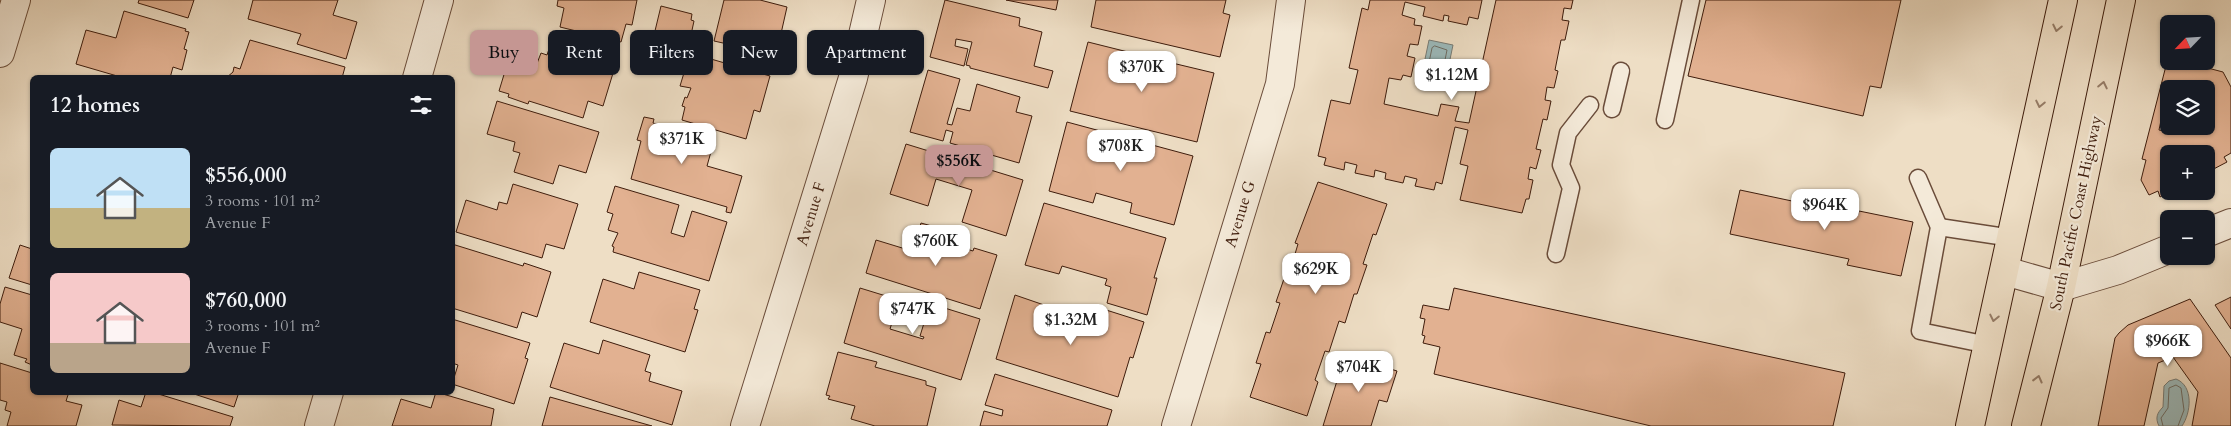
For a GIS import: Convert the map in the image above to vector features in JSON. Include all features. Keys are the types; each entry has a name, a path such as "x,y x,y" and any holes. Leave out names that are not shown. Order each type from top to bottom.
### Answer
{"highway":[{"path":"1970,426 2063,0"},
{"name":"South Pacific Coast Highway","path":"2026,426 2061,287 2121,0"}],"street":[{"path":"0,53 16,0"},
{"path":"418,75 439,0"},
{"name":"Avenue F","path":"745,426 853,78 871,0"},
{"name":"Avenue G","path":"1176,426 1280,84 1291,0"},
{"path":"2215,229 2231,223"},
{"path":"2004,271 2061,287 2118,270 2160,253"},
{"path":"320,426 328,395"}],"lane":[{"path":"1665,120 1691,0"},
{"path":"1612,109 1620,71"},
{"path":"1556,254 1571,188 1561,165 1568,133 1590,105"},
{"path":"1918,178 1939,227 1920,331 1988,345"},
{"path":"1939,227 2012,238"}],"water":[{"path":"1429,40 1453,45 1444,88 1420,83"},
{"path":"2176,379 2186,387 2188,394 2189,407 2185,421 2182,426 2159,426 2157,418 2163,407 2164,386 2169,381"}],"building":[{"path":"139,0 194,0 188,18 138,3"},
{"path":"253,0 338,0 333,15 357,22 346,59 297,44 301,34 248,19"},
{"path":"558,0 637,0 632,25 626,24 621,42 620,30 572,30 560,27 564,8 557,6"},
{"path":"724,0 760,0 787,7 782,30 723,30 723,43 714,41"},
{"path":"945,0 1020,18 1019,26 1042,32 1034,66 1053,71 1048,88 970,68 970,66 966,65 972,42 956,39 955,46 968,49 964,66 930,57"},
{"path":"1006,0 1058,0 1056,10"},
{"path":"1096,0 1226,0 1223,13 1230,15 1220,57 1091,27"},
{"path":"1370,0 1482,0 1478,19 1469,17 1467,25 1448,21 1449,16 1444,15 1443,21 1423,16 1425,7 1405,2 1402,15 1415,19 1414,25 1422,26 1418,45 1410,44 1407,56 1415,58 1411,77 1403,75 1401,80 1389,78 1384,104 1438,116 1441,104 1459,107 1455,121 1469,123 1496,0 1573,0 1571,9 1564,8 1562,20 1569,21 1565,40 1561,40 1555,70 1558,71 1554,88 1547,87 1545,100 1551,101 1547,120 1543,119 1536,149 1541,150 1536,169 1530,167 1528,179 1533,180 1529,199 1526,199 1522,213 1460,200 1468,166 1460,164 1468,130 1455,127 1442,184 1436,182 1434,190 1415,186 1417,179 1405,176 1403,183 1385,179 1386,173 1375,170 1374,177 1355,173 1357,165 1345,162 1344,170 1324,165 1326,158 1318,156 1331,100 1350,104 1358,70 1349,68 1362,8 1368,10"},
{"path":"1706,0 1901,0 1881,88 1870,86 1863,116 1688,76"},
{"path":"661,6 692,14 691,20 694,21 692,30 655,30"},
{"path":"124,11 186,29 185,31 189,32 184,49 187,50 182,70 173,67 171,75 114,75 76,64 86,30 116,38"},
{"path":"250,40 345,67 343,75 230,75 233,72 234,67 240,69"},
{"path":"1088,42 1132,53 1130,63 1166,71 1168,62 1214,73 1197,142 1070,111"},
{"path":"548,52 548,75 612,75 603,106 588,101 583,118 529,101 528,104 508,97 509,94 499,91 504,75 538,75 538,61 541,53 547,55"},
{"path":"713,60 723,62 723,75 770,76 760,112 754,110 746,139 682,120 685,107 682,106 691,88 680,86 683,75 713,75"},
{"path":"928,70 960,79 947,124 952,125 957,108 970,111 977,84 1020,97 1016,112 1032,116 1019,163 950,143 953,132 946,130 943,141 910,132"},
{"path":"2165,70 2215,70 2223,72 2231,87 2231,153 2224,157 2227,162 2215,168 2215,145 2160,145 2160,197 2158,191 2149,195 2141,180 2146,160 2142,159 2160,89 2160,135 2215,135 2215,80 2162,80"},
{"path":"497,101 599,132 586,173 559,165 553,184 514,172 520,153 513,151 515,142 487,134"},
{"path":"644,117 654,119 653,123 714,141 707,166 742,176 731,213 726,212 727,207 631,179 641,141 637,140"},
{"path":"1067,122 1193,156 1174,225 1130,213 1132,203 1096,193 1093,203 1049,191"},
{"path":"906,144 1023,180 1006,236 962,222 972,190 936,179 928,206 890,194"},
{"path":"1318,182 1387,204 1376,235 1373,234 1363,264 1367,265 1357,294 1354,294 1345,323 1339,321 1329,352 1325,351 1315,380 1318,382 1307,416 1250,397 1261,364 1256,363 1266,332 1270,333 1280,303 1276,302 1286,273 1289,274 1298,244 1295,243"},
{"path":"513,184 578,204 564,249 546,244 542,258 456,232 466,200 497,210 499,202 507,204"},
{"path":"615,186 679,205 671,233 684,237 692,211 727,222 709,281 613,252 614,247 612,246 618,233 608,230 613,214 607,212"},
{"path":"1740,190 1858,215 1859,211 1913,222 1901,276 1847,265 1849,259 1730,234"},
{"path":"1044,203 1166,238 1154,278 1157,278 1147,315 1107,303 1111,287 1105,285 1107,279 1062,266 1059,274 1025,265"},
{"path":"921,223 953,232 950,244 973,251 974,248 997,255 980,309 866,273 876,240 912,251"},
{"path":"20,245 30,248 30,284 9,278"},
{"path":"455,245 523,266 524,263 551,272 537,317 522,312 517,328 455,309"},
{"path":"639,272 700,290 694,309 698,310 685,352 590,322 603,279 634,289"},
{"path":"5,287 30,294 30,364 25,362 27,359 14,355 22,329 0,322 0,304"},
{"path":"860,288 899,300 890,329 923,339 924,337 920,336 929,307 934,308 935,305 980,319 961,380 844,343"},
{"path":"1454,288 1845,373 1833,426 1651,426 1434,374 1440,347 1423,343 1425,336 1422,335 1425,319 1420,318 1423,305 1449,310"},
{"path":"1015,295 1047,306 1044,315 1090,329 1093,324 1098,325 1103,309 1144,322 1133,358 1130,357 1118,397 996,359"},
{"path":"2231,297 2231,329 2215,305"},
{"path":"2190,299 2231,358 2231,426 2192,426 2198,392 2173,357 2158,363 2144,426 2098,426 2115,338 2128,325"},
{"path":"455,320 530,343 525,358 528,359 514,404 455,385 455,374 458,365 455,364"},
{"path":"603,340 650,355 645,371 651,373 649,381 682,391 672,425 550,387 564,343 599,354"},
{"path":"838,352 877,362 875,367 926,381 926,385 936,388 927,426 875,426 851,419 855,406 828,399 830,396 826,395"},
{"path":"1345,355 1397,371 1387,402 1379,400 1371,426 1323,426"},
{"path":"0,363 30,372 30,395 68,395 66,401 82,405 76,426 7,426 11,412 5,410 7,402 0,400"},
{"path":"995,374 1112,410 1107,426 980,426 984,411 1002,416 1003,410 985,405"},
{"path":"145,395 162,395 233,417 230,426 112,425 119,400 141,407"},
{"path":"197,395 238,395 234,407"},
{"path":"435,395 446,395 494,409 491,426 392,426 401,399 431,408"},
{"path":"550,397 652,426 542,426"}]}
